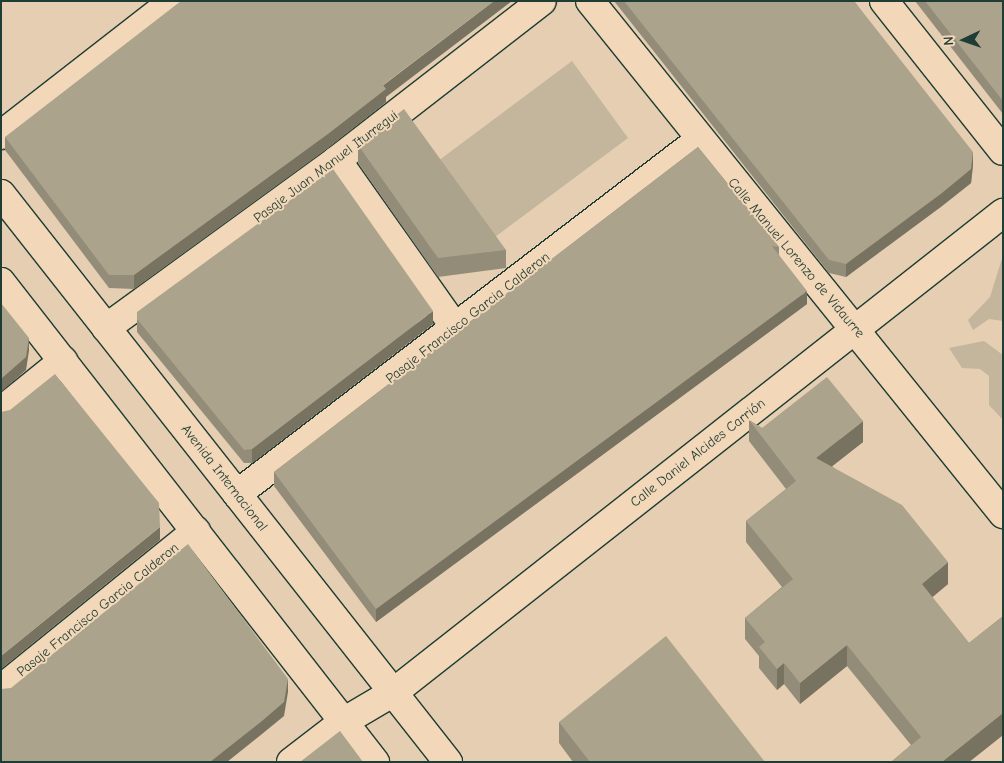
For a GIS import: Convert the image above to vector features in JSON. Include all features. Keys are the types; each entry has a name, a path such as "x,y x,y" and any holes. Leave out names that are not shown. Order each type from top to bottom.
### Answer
{"street":[{"path":"1,135 173,1"},
{"name":"Pasaje Juan Manuel Iturregui","path":"106,328 337,160 542,1"},
{"name":"Calle Manuel Lorenzo de Vidaurre","path":"590,1 698,140 855,329 1003,514"},
{"path":"884,1 1003,151"},
{"name":"Pasaje Francisco Garcia Calderon","path":"237,494 456,329 698,140"},
{"path":"337,160 456,329"},
{"name":"Avenida Internacional","path":"1,194 448,762"},
{"name":"Calle Daniel Alcides Carrión","path":"343,722 394,692 1003,213"},
{"path":"1,282 375,762"},
{"path":"1,411 62,361"},
{"name":"Pasaje Francisco Garcia Calderon","path":"1,689 196,532"},
{"path":"291,762 343,722"}],"shaded area":[{"path":"572,61 628,138 491,240 434,164"},
{"path":"1003,255 1003,321 989,319 973,330 968,320 990,297"},
{"path":"984,341 1003,355 1003,420 989,405 989,376 980,369 962,368 949,348"}],"building":[{"path":"181,1 494,1 383,85 386,89 328,134 134,275 109,275 5,137"},
{"path":"624,1 854,1 973,152 971,169 942,193 846,264 829,260"},
{"path":"925,1 1003,1 1003,101"},
{"path":"404,109 506,250 438,258 358,145"},
{"path":"698,147 779,247 772,246 807,291 376,609 274,472"},
{"path":"333,169 433,311 252,449 244,450 137,319 137,312"},
{"path":"1,303 29,338 26,357 1,379"},
{"path":"55,374 159,503 160,527 1,656 1,412 10,410"},
{"path":"827,377 863,421 816,458 902,505 948,562 922,584 969,643 1003,616 1003,713 942,762 891,762 921,737 847,645 800,683 784,663 777,669 759,647 765,642 745,618 793,579 746,521 796,481 749,420 762,428"},
{"path":"188,544 288,679 284,702 210,762 1,762 1,689 11,688"},
{"path":"666,636 765,762 590,762 559,722"},
{"path":"340,731 363,762 300,762"}]}
